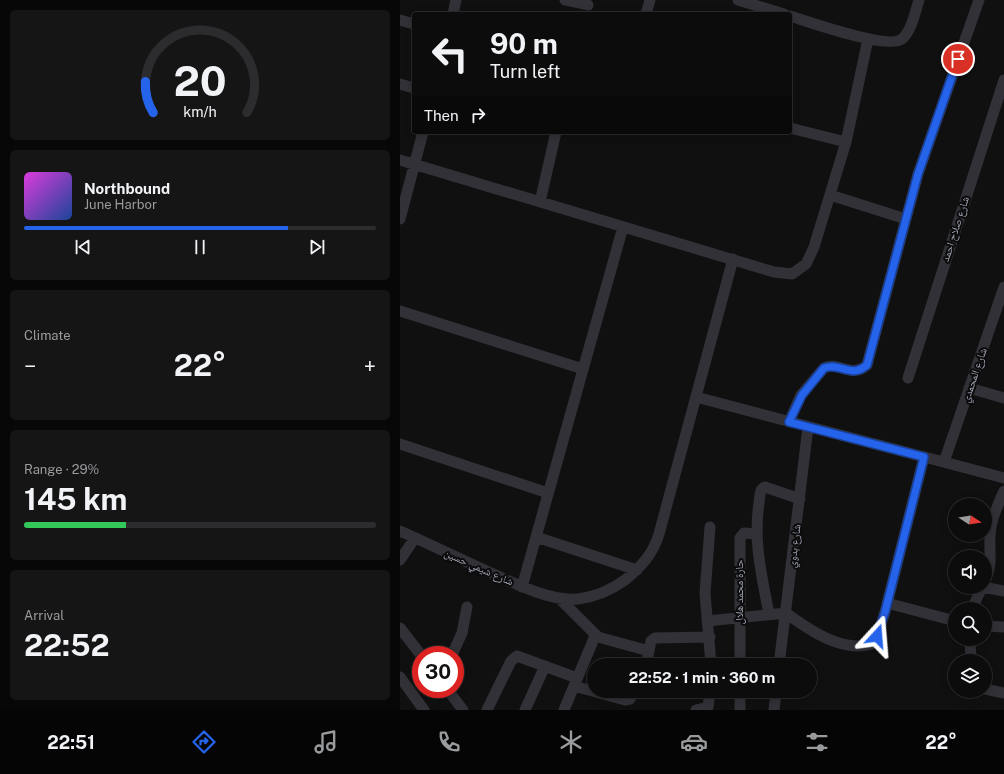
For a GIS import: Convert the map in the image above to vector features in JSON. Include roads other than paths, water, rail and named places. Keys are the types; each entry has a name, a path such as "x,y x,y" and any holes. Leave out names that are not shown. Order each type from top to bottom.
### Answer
{"street":[{"path":"453,12 456,0"},
{"path":"565,0 587,6"},
{"path":"647,12 650,0"},
{"path":"792,17 868,39 890,42 901,40 907,33 919,0"},
{"path":"789,422 802,395 824,368 835,367 855,372 862,370 867,365 918,174 979,0"},
{"path":"743,1 778,12"},
{"path":"400,20 412,23"},
{"path":"400,160 774,272 792,274 806,264 814,247 846,142 868,39"},
{"name":"شارع صلاح احمد","path":"908,378 1004,80"},
{"path":"400,84 412,87"},
{"path":"792,128 846,142"},
{"path":"400,219 422,134"},
{"path":"540,202 556,134"},
{"path":"830,195 906,219"},
{"path":"522,587 623,226"},
{"name":"شارع شيمي حسين","path":"400,531 522,587 559,598 577,600 595,596 612,589 637,570 649,556 656,544 733,259"},
{"name":"شارع المحمدي","path":"944,462 1004,287"},
{"path":"400,311 583,369"},
{"path":"969,388 1004,398"},
{"path":"696,397 1004,478"},
{"name":"شارع بدوي","path":"780,658 808,427"},
{"path":"400,444 548,493"},
{"path":"707,621 786,612 815,634 851,646 864,646 872,644 877,636 887,603 924,457"},
{"path":"769,614 756,534 760,492 765,487 800,499"},
{"path":"991,550 990,531 1004,491"},
{"path":"710,527 705,576 711,658"},
{"name":"حارة محمد هلال","path":"740,658 740,538 744,534 756,534"},
{"path":"536,536 637,570"},
{"path":"400,560 415,538"},
{"path":"992,589 1004,591"},
{"path":"559,598 595,636 649,651"},
{"path":"887,603 948,619"},
{"path":"456,646 462,633 466,607"},
{"path":"992,626 1004,627"},
{"path":"400,628 414,646"},
{"path":"564,710 595,636"},
{"path":"648,658 651,641 655,638 710,637"},
{"path":"487,710 513,658 521,656 587,686"},
{"path":"525,710 545,666"},
{"path":"400,677 424,710"},
{"path":"992,690 1004,693"},
{"path":"454,698 463,710"},
{"path":"620,698 625,700 630,698"},
{"path":"696,710 708,708 709,698"},
{"path":"740,698 740,710"},
{"path":"774,710 775,698"}]}
